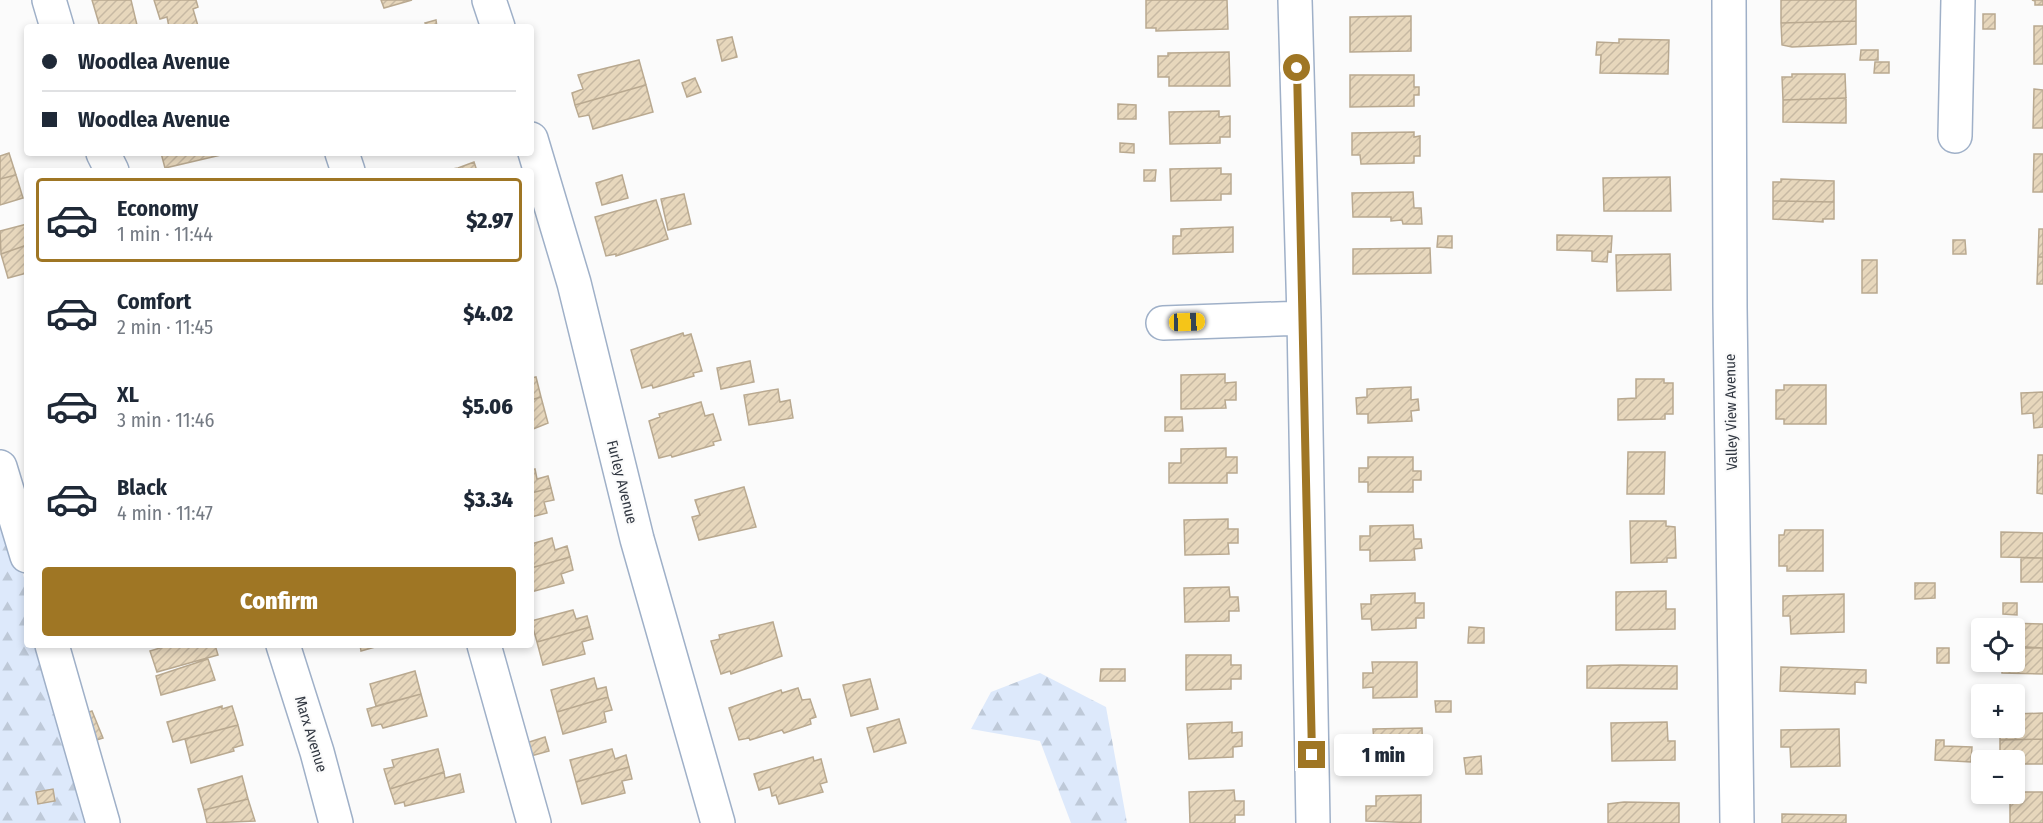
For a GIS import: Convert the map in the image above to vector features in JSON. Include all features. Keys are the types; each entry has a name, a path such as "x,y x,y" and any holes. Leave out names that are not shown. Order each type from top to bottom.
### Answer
{"street":[{"path":"49,0 56,24"},
{"path":"489,0 497,24"},
{"path":"1295,0 1305,318 1313,823"},
{"name":"Valley View Avenue","path":"1729,0 1730,307 1737,823"},
{"path":"1955,135 1958,0"},
{"name":"Furley Avenue","path":"534,149 574,283 637,539 718,823"},
{"path":"1164,323 1305,318"},
{"path":"11,477 24,541"},
{"path":"53,648 103,823"},
{"name":"Marx Avenue","path":"284,648 317,752 336,823"},
{"path":"484,648 534,823"}],"green space":[{"path":"0,489 24,578 24,648 43,648 55,718 86,823 0,823"},
{"path":"1040,673 1106,707 1127,823 1071,823 1040,741 971,729 991,692"}],"building":[{"path":"92,0 131,0 137,24 99,24"},
{"path":"154,0 196,0 198,7 193,9 197,24 168,24 167,17 160,19"},
{"path":"381,0 412,0 384,8"},
{"path":"1146,0 1227,0 1228,29 1156,31 1156,28 1146,28"},
{"path":"1781,0 1856,0 1856,21 1781,23"},
{"path":"2032,0 2043,0 2043,5 2035,5 2035,1"},
{"path":"1983,14 1995,14 1995,29 1983,29"},
{"path":"1411,16 1411,51 1350,52 1350,17"},
{"path":"436,20 437,24 426,24"},
{"path":"1856,21 1856,44 1792,47 1782,45 1781,23"},
{"path":"2034,26 2043,26 2043,64 2034,64"},
{"path":"732,37 737,57 722,61 717,40"},
{"path":"1619,39 1669,40 1668,74 1600,73 1601,55 1596,55 1597,42 1619,43"},
{"path":"1861,50 1878,50 1878,60 1860,60"},
{"path":"1229,52 1230,86 1169,86 1169,77 1158,77 1158,56 1168,56 1168,53"},
{"path":"639,60 646,85 575,105 572,93 583,89 578,75"},
{"path":"1875,62 1889,62 1889,73 1874,73"},
{"path":"1792,74 1845,74 1846,98 1783,100 1782,77 1792,77"},
{"path":"1350,75 1414,75 1414,87 1419,87 1419,95 1414,95 1414,106 1350,107"},
{"path":"695,78 701,92 687,97 682,83"},
{"path":"646,85 653,112 593,129 589,115 579,117 575,105"},
{"path":"2034,89 2043,90 2043,128 2033,128"},
{"path":"1846,98 1846,123 1783,122 1783,100"},
{"path":"1118,104 1136,105 1136,119 1118,119"},
{"path":"1219,111 1219,117 1230,116 1230,137 1220,137 1220,143 1170,144 1169,112"},
{"path":"1414,132 1414,137 1420,136 1420,156 1414,156 1414,163 1361,164 1360,155 1352,155 1352,133"},
{"path":"1120,143 1134,144 1134,153 1120,152"},
{"path":"9,153 16,175 0,179 0,156"},
{"path":"2034,154 2043,154 2043,192 2033,192"},
{"path":"162,156 217,156 165,168"},
{"path":"474,162 476,168 458,168"},
{"path":"1221,168 1221,174 1231,174 1231,194 1221,194 1221,200 1171,201 1170,169"},
{"path":"1144,170 1156,170 1155,181 1144,181"},
{"path":"16,175 23,198 0,205 0,179"},
{"path":"622,175 628,198 602,205 596,183"},
{"path":"1670,177 1671,211 1604,211 1603,178"},
{"path":"1781,179 1834,181 1834,202 1773,201 1773,182 1781,182"},
{"path":"1413,192 1414,208 1421,208 1422,224 1403,224 1402,220 1391,221 1391,217 1353,217 1352,193"},
{"path":"684,194 691,224 668,230 661,199"},
{"path":"656,200 668,239 616,256 616,254 606,256 595,217"},
{"path":"1773,201 1834,202 1834,219 1823,219 1823,222 1773,219"},
{"path":"24,225 24,246 1,254 0,231"},
{"path":"1233,227 1233,252 1173,254 1173,236 1181,236 1181,229"},
{"path":"2039,229 2043,229 2043,257 2038,257"},
{"path":"1557,235 1612,236 1611,252 1608,251 1607,262 1592,261 1592,251 1557,250"},
{"path":"1438,236 1452,236 1452,248 1437,247"},
{"path":"1953,240 1965,240 1966,254 1953,254"},
{"path":"24,246 24,274 8,278 1,254"},
{"path":"1430,248 1431,273 1353,274 1353,249"},
{"path":"1670,254 1671,290 1617,291 1616,255"},
{"path":"2038,257 2043,257 2043,284 2037,284"},
{"path":"1862,260 1877,260 1877,293 1862,293"},
{"path":"683,333 684,336 691,334 702,371 693,373 694,376 653,388 652,385 642,388 631,350"},
{"path":"750,361 754,382 721,389 717,368"},
{"path":"1225,374 1225,383 1236,382 1236,400 1225,400 1226,408 1181,409 1181,375"},
{"path":"534,377 536,377 541,397 534,399"},
{"path":"1636,379 1664,379 1664,383 1673,383 1673,414 1665,414 1665,419 1618,420 1618,399 1636,398"},
{"path":"1784,385 1826,385 1826,424 1784,424 1784,419 1776,419 1776,390 1784,390"},
{"path":"1411,387 1411,400 1418,399 1419,410 1411,411 1412,421 1368,423 1368,414 1357,414 1356,398 1367,397 1367,389"},
{"path":"778,389 780,402 790,400 793,418 749,425 744,395"},
{"path":"2043,392 2043,427 2034,428 2033,413 2022,414 2021,393"},
{"path":"541,397 548,423 534,429 534,399"},
{"path":"701,402 705,416 713,414 721,440 713,442 714,445 672,457 671,455 659,458 649,421 660,417 659,414"},
{"path":"1165,417 1182,417 1183,431 1165,431"},
{"path":"1226,448 1226,457 1237,457 1237,473 1227,473 1227,483 1169,483 1169,463 1181,463 1181,449"},
{"path":"1628,452 1665,452 1664,494 1627,494"},
{"path":"2038,455 2043,455 2043,494 2037,493"},
{"path":"1368,457 1413,457 1413,471 1421,471 1421,480 1413,480 1413,492 1368,492 1368,482 1359,482 1359,468 1368,468"},
{"path":"534,469 537,479 548,476 551,488 534,492"},
{"path":"744,487 756,527 699,540 692,517 700,515 695,500"},
{"path":"551,488 554,500 544,502 547,513 534,516 534,492"},
{"path":"1228,519 1228,529 1238,529 1238,543 1228,543 1229,554 1185,555 1184,520"},
{"path":"1630,521 1666,521 1666,526 1675,527 1676,558 1667,558 1667,562 1631,563"},
{"path":"1413,525 1414,539 1421,539 1422,548 1414,549 1415,560 1370,561 1370,550 1360,550 1360,536 1370,536 1370,526"},
{"path":"1785,530 1823,530 1823,571 1787,571 1787,566 1779,566 1779,535 1784,535"},
{"path":"2001,532 2043,533 2043,558 2001,557"},
{"path":"552,538 555,550 567,546 570,557 534,567 534,543"},
{"path":"570,557 573,570 561,574 564,583 534,591 534,567"},
{"path":"2021,558 2043,558 2043,582 2021,582"},
{"path":"1915,583 1935,583 1935,598 1915,599"},
{"path":"1229,587 1230,597 1238,597 1239,611 1229,611 1229,621 1185,622 1184,588"},
{"path":"1666,591 1666,609 1675,609 1675,629 1616,630 1616,592"},
{"path":"1415,593 1415,603 1424,603 1424,618 1416,618 1416,628 1372,630 1371,619 1362,619 1361,604 1371,604 1371,595"},
{"path":"1844,594 1844,632 1791,634 1790,616 1783,616 1783,596"},
{"path":"2003,603 2017,603 2017,615 2003,614"},
{"path":"573,610 576,619 587,616 590,627 537,642 534,620"},
{"path":"773,622 782,656 731,674 730,671 721,674 711,641 720,639 719,635"},
{"path":"2025,624 2043,624 2043,648 2025,647"},
{"path":"590,627 593,639 582,642 585,654 543,665 537,642"},
{"path":"1469,627 1484,628 1484,643 1468,643"},
{"path":"160,648 216,648 218,655 157,672 150,651"},
{"path":"1937,648 1949,648 1949,663 1937,663"},
{"path":"2025,648 2043,648 2043,674 2002,673 2025,672"},
{"path":"1186,655 1231,655 1231,665 1241,665 1241,679 1231,679 1231,689 1186,690"},
{"path":"208,659 215,680 161,695 156,676"},
{"path":"1372,662 1417,662 1417,697 1373,698 1373,687 1363,688 1363,673 1373,673"},
{"path":"1587,666 1677,666 1677,689 1587,688"},
{"path":"1781,667 1866,670 1866,683 1855,682 1855,694 1780,691"},
{"path":"1101,669 1125,669 1125,681 1100,681"},
{"path":"415,671 421,694 376,706 370,684"},
{"path":"594,678 597,689 606,687 608,697 557,712 551,690"},
{"path":"870,679 878,709 851,716 843,685"},
{"path":"798,688 802,700 810,699 816,717 810,719 811,724 784,733 782,730 750,740 749,738 739,740 729,708 781,690 782,693"},
{"path":"421,694 427,716 383,728 381,724 372,726 367,709"},
{"path":"608,697 612,710 604,712 606,722 563,734 557,712"},
{"path":"1435,701 1451,701 1451,712 1436,712"},
{"path":"222,706 222,709 232,706 238,725 173,742 167,722"},
{"path":"92,711 103,738 90,742 81,715"},
{"path":"2043,713 2043,739 2000,740 2000,738 2025,738 2025,714"},
{"path":"899,719 906,743 874,752 867,728"},
{"path":"1232,722 1232,733 1242,732 1242,746 1233,747 1233,757 1189,759 1187,724"},
{"path":"1667,722 1668,741 1675,741 1675,760 1612,761 1611,723"},
{"path":"238,725 243,745 233,748 234,751 191,763 185,739"},
{"path":"1422,728 1423,764 1374,765 1374,762 1365,762 1365,742 1374,742 1373,729"},
{"path":"1839,729 1840,766 1791,767 1790,747 1781,747 1781,730"},
{"path":"545,737 549,751 527,757 523,744"},
{"path":"2043,739 2043,764 2025,764 2025,750 2000,750 2000,740"},
{"path":"1936,740 1944,740 1944,746 1972,747 1971,762 1935,760"},
{"path":"438,749 444,772 390,789 384,769 394,767 392,760"},
{"path":"612,749 615,759 626,755 629,767 576,782 570,760"},
{"path":"1481,756 1482,774 1466,774 1464,758"},
{"path":"813,757 814,761 821,759 827,782 820,784 823,792 779,804 776,795 772,796 770,787 759,790 754,774"},
{"path":"629,767 632,779 622,781 625,793 582,804 576,782"},
{"path":"444,772 445,778 460,774 464,792 405,806 404,802 395,804 390,789"},
{"path":"242,776 248,799 204,810 198,789"},
{"path":"53,789 55,801 38,804 36,792"},
{"path":"1234,790 1235,801 1244,801 1244,815 1235,815 1235,823 1190,823 1189,792"},
{"path":"2025,792 2043,792 2043,823 2010,823 2010,804 2025,804"},
{"path":"1421,795 1421,823 1366,821 1366,806 1376,806 1376,796"},
{"path":"248,799 255,821 207,823 204,810"},
{"path":"1679,803 1679,823 1608,823 1608,804"},
{"path":"1782,814 1846,815 1846,823 1782,823"}],"route":[{"path":"1297,68 1305,318 1312,755"}]}
